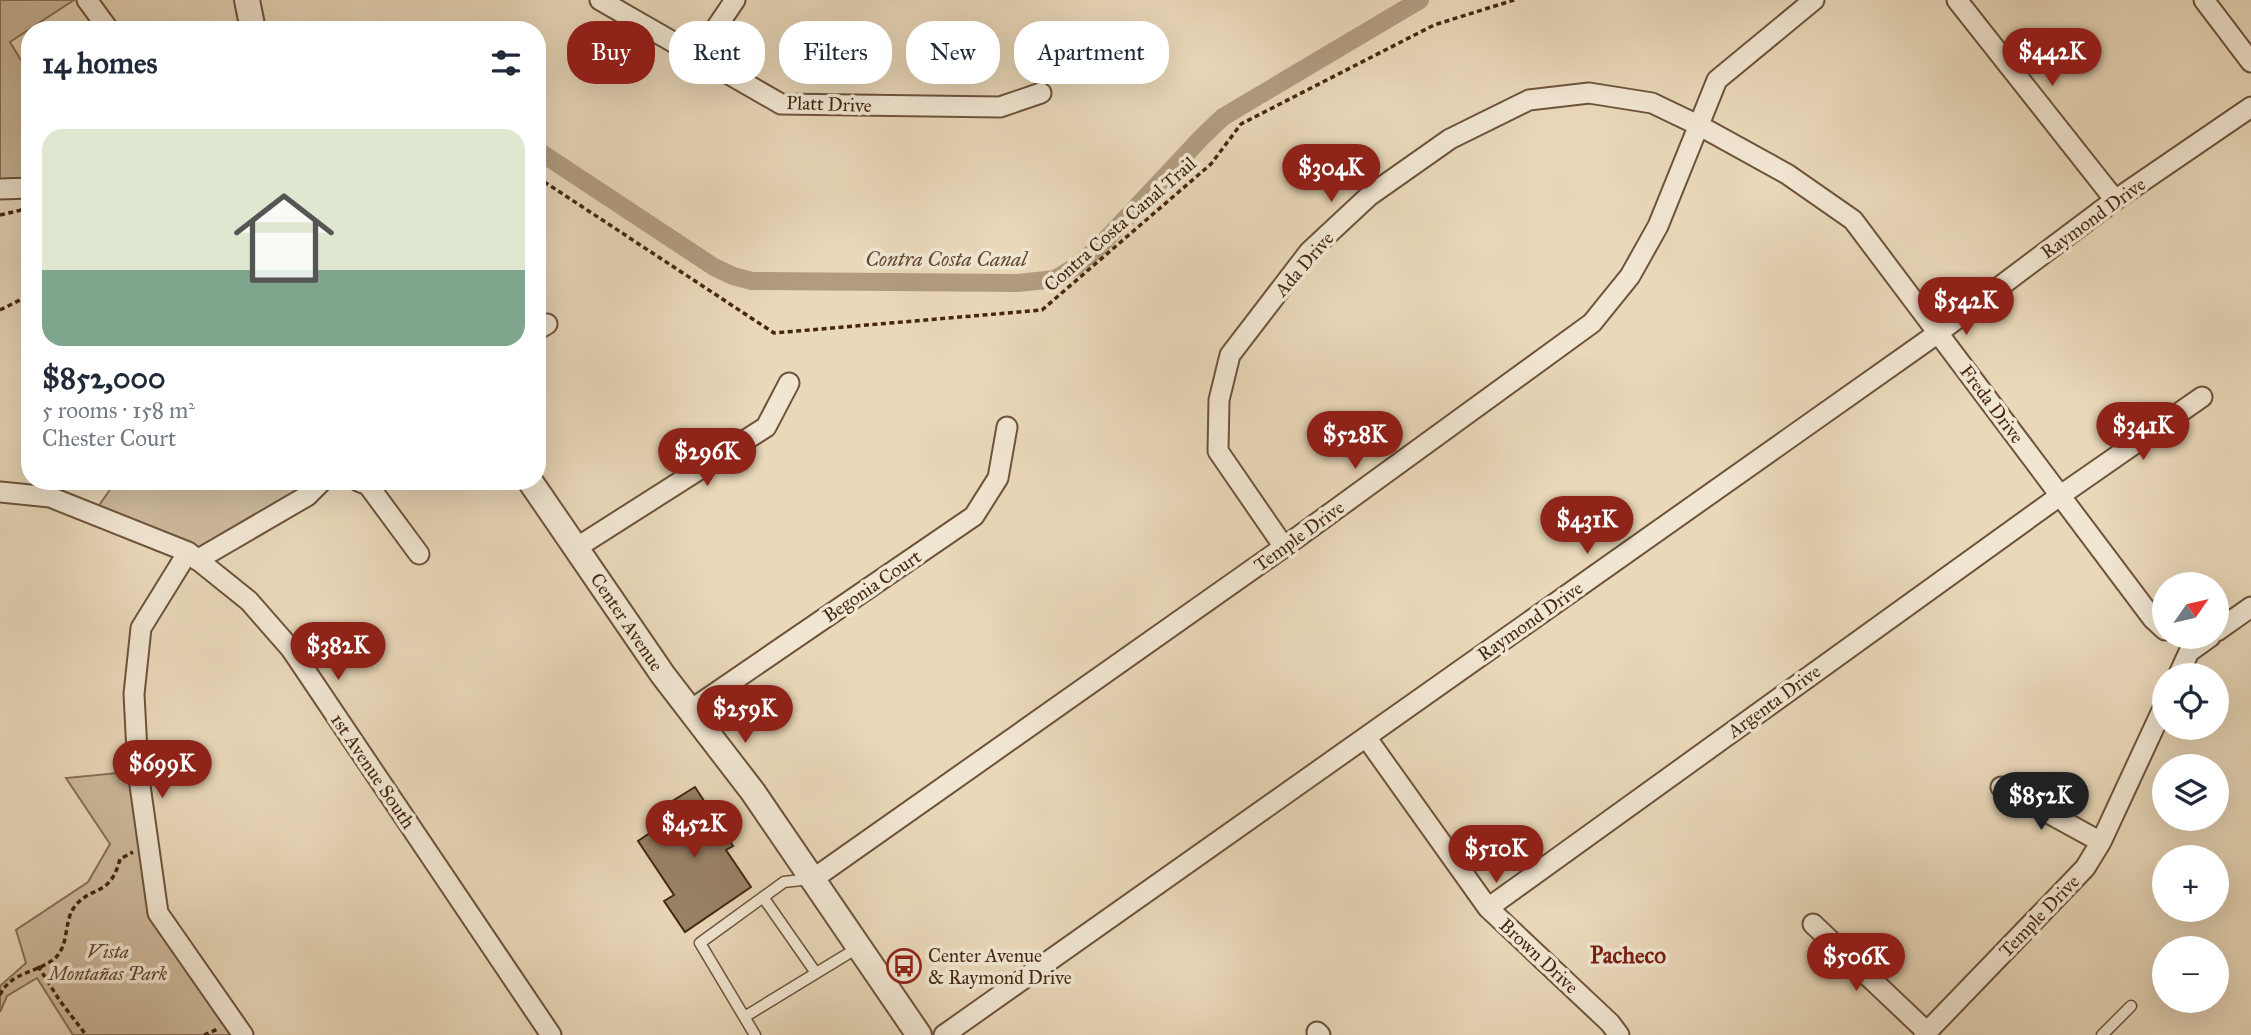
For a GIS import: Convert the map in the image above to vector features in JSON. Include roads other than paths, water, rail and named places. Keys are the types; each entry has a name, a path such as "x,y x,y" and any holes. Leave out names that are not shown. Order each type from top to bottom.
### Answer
{"street":[{"path":"87,0 102,21"},
{"path":"247,0 251,21"},
{"name":"Platt Drive","path":"600,0 669,40"},
{"path":"720,21 735,0"},
{"name":"Temple Drive","path":"813,879 1284,547 1592,323 1630,276 1658,226 1717,80 1814,0"},
{"path":"1957,0 2115,200"},
{"path":"2204,0 2251,62"},
{"name":"Platt Drive","path":"746,84 781,104 1000,107 1041,93"},
{"name":"Ada Drive","path":"1284,547 1218,452 1219,400 1230,355 1309,252 1369,196 1450,139 1529,100 1589,93 1652,103 1700,126"},
{"name":"Raymond Drive","path":"944,1035 1938,333 2115,200 2251,107"},
{"name":"Freda Drive","path":"1700,126 1787,174 1853,219 2152,618"},
{"path":"0,189 21,188"},
{"path":"576,548 765,427 789,383"},
{"name":"Argenta Drive","path":"1488,908 2061,495 2202,397"},
{"name":"Begonia Court","path":"689,711 974,516 998,478 1007,427"},
{"path":"243,1035 158,913 138,771 134,694 141,628 192,556 307,496 313,490"},
{"path":"372,490 419,554"},
{"name":"Center Avenue","path":"536,490 689,711 753,792 919,1035"},
{"name":"1st Avenue South","path":"0,492 50,497 192,556 249,601 291,649 551,1035"},
{"path":"2230,622 2251,607"},
{"path":"2186,649 2189,652"},
{"path":"2184,663 2193,649"},
{"name":"Temple Drive","path":"1926,1034 2085,868 2101,842 2152,732"},
{"name":"Brown Drive","path":"1366,737 1488,908 1610,1023 1619,1035"},
{"path":"2001,787 2101,842"},
{"path":"1813,924 1926,1034"}],"lane":[{"path":"755,1035 700,943 784,882 813,879"},
{"path":"763,897 816,973"},
{"path":"746,1016 860,947"},
{"path":"2102,1035 2131,1006"}],"waterway":[{"name":"Contra Costa Canal","path":"546,156 714,267 752,281 1018,283 1055,279 1097,249 1223,117 1420,0"}],"place":[{"name":"Center Avenue & Raymond Drive","path":"904,966"}],"district":[{"name":"Pacheco","path":"1628,955"}],"park label":[{"name":"Vista Montañas Park","path":"108,962"}]}
